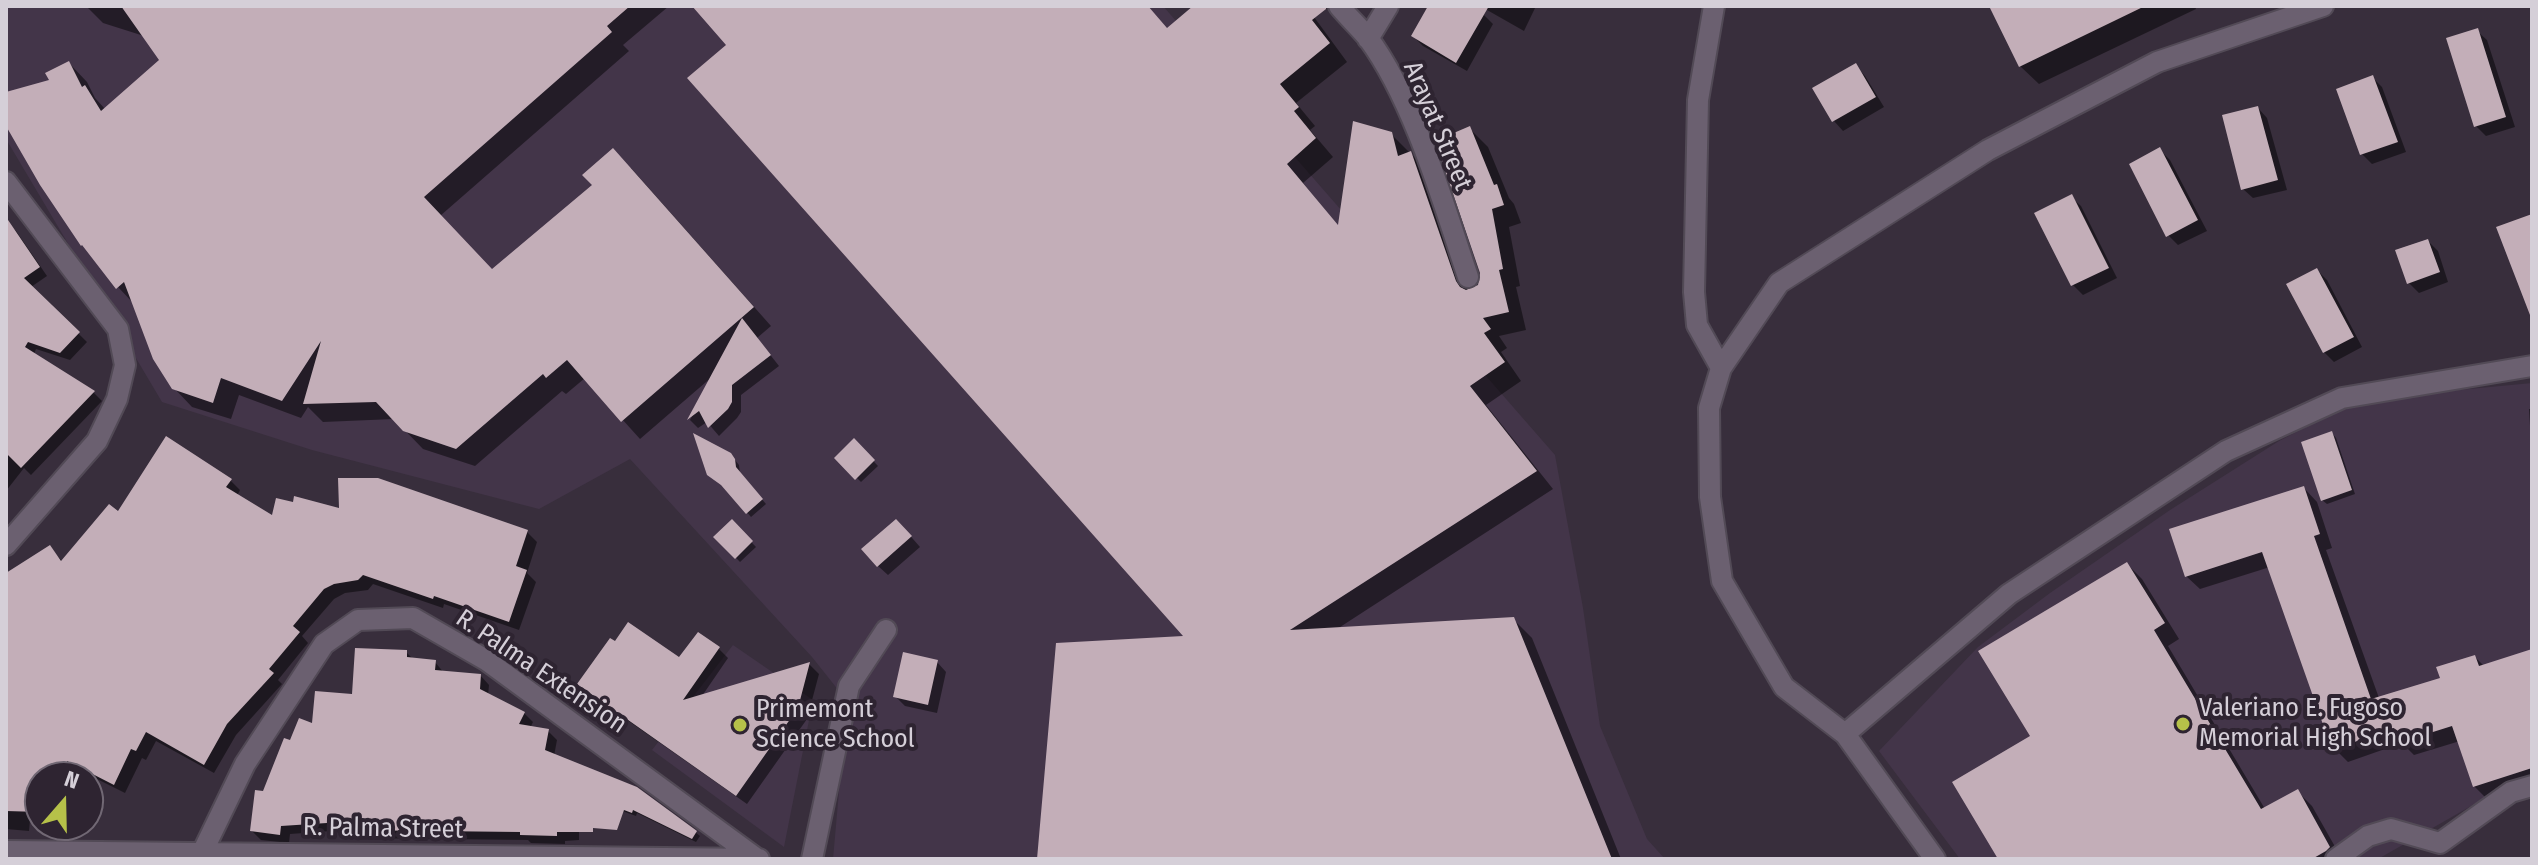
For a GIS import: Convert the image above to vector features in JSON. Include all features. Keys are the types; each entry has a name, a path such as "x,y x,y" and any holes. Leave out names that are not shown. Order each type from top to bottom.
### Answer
{"street":[{"name":"Arayat Street","path":"1339,6 1368,39 1411,119 1468,277"},
{"path":"1368,39 1388,6"},
{"path":"1714,6 1698,100 1694,292 1697,325 1721,368"},
{"path":"1935,859 1845,734 1784,687 1722,581 1710,497 1709,438 1709,408 1721,368 1779,283 1988,150 2157,62 2323,6"},
{"path":"6,545 97,441 117,399 125,365 118,329 10,196"},
{"path":"1845,734 2009,594 2226,451 2342,398 2532,366"},
{"name":"R. Palma Extension","path":"202,853 245,764 324,644 358,620 413,618 486,660 758,858"},
{"path":"812,859 849,686 886,630"},
{"path":"2336,859 2368,836 2391,829 2437,851 2511,792 2532,786"},
{"name":"R. Palma Street","path":"6,851 153,856 202,853 758,858"}],"shaded area":[{"path":"6,6 1163,6 1555,455 1583,608 1600,726 1647,839 1665,859 833,859 847,701 812,657 630,459 539,509 312,450 162,402 6,139"},
{"path":"2532,383 2532,777 2508,785 2378,859 1960,859 1879,751 1978,647 2170,510 2279,441 2345,407 2448,391"},
{"name":"Primemont Science School","path":"733,645 813,700 784,847 652,750"}],"building":[{"path":"121,6 630,6 607,26 612,32 424,197 492,269 592,185 582,175 613,148 754,307 621,422 567,360 546,378 543,374 456,449 403,431 376,402 303,404 321,341 282,401 221,378 213,403 172,389 153,359 124,282 116,289 81,246 40,185 6,126 6,92 49,80 45,73 69,61 82,87 85,85 101,111 159,60"},
{"path":"692,6 1148,6 1167,28 1193,6 1326,6 1312,20 1330,43 1280,84 1299,107 1294,111 1316,138 1287,164 1338,225 1353,121 1392,132 1398,156 1411,151 1456,281 1466,290 1478,285 1480,273 1435,141 1470,126 1504,205 1492,209 1503,269 1499,270 1509,312 1483,318 1491,329 1484,333 1505,362 1470,386 1537,471 1290,630 1514,617 1612,859 1037,859 1056,643 1183,636 687,78 726,45"},
{"path":"1428,6 1489,6 1456,63 1411,36"},
{"path":"1989,6 2145,6 2019,67"},
{"path":"2478,28 2506,117 2474,127 2446,38"},
{"path":"1856,63 1876,97 1832,122 1812,88"},
{"path":"2373,75 2398,142 2360,155 2336,89"},
{"path":"2258,106 2278,180 2241,190 2222,115"},
{"path":"2160,147 2198,220 2166,237 2129,164"},
{"path":"2072,194 2109,268 2071,286 2034,213"},
{"path":"2532,214 2532,315 2530,315 2496,227"},
{"path":"6,217 40,267 24,278 80,332 60,353 28,342 25,347 95,391 21,468 6,453"},
{"path":"2428,239 2440,272 2407,284 2395,250"},
{"path":"2317,268 2354,337 2323,353 2286,284"},
{"path":"742,318 771,355 732,385 732,402 708,428 699,411 687,420"},
{"path":"2332,431 2352,490 2321,501 2301,442"},
{"path":"693,433 731,453 736,467 763,499 746,514 721,485 707,475"},
{"path":"166,436 232,479 226,487 272,515 276,498 293,502 294,496 339,508 338,478 378,478 528,530 516,566 527,570 509,622 363,575 358,580 334,584 324,589 293,626 300,632 269,669 274,673 227,724 204,765 146,732 136,751 131,749 114,785 104,780 104,761 24,761 24,812 6,811 6,573 50,545 61,561 109,504 118,511"},
{"path":"854,438 875,460 855,480 834,458"},
{"path":"2304,486 2320,534 2314,536 2371,699 2440,678 2436,667 2475,655 2479,666 2532,649 2532,768 2473,787 2452,726 2398,743 2394,728 2332,750 2262,552 2185,577 2169,529"},
{"path":"732,519 753,541 735,559 713,537"},
{"path":"896,519 912,536 877,567 861,549"},
{"path":"2127,562 2165,623 2154,630 2261,809 2298,789 2330,847 2326,851 2312,859 1998,859 1952,782 2030,736 1978,651"},
{"path":"628,622 679,657 698,632 720,647 683,700 810,662 798,708 736,796 577,684 610,638 615,641"},
{"path":"355,648 407,650 407,657 436,660 435,670 481,674 480,689 525,712 519,724 549,729 545,750 637,787 697,831 692,839 633,810 632,813 624,810 617,830 593,828 593,832 557,832 557,836 520,835 520,832 342,830 342,822 281,826 280,835 250,831 255,790 263,791 284,738 290,740 299,718 312,723 315,691 352,694"},
{"path":"903,652 938,660 928,705 893,697"}],"place":[{"name":"Valeriano E. Fugoso Memorial High School","path":"2183,724"},
{"name":"Primemont Science School","path":"740,725"}]}
